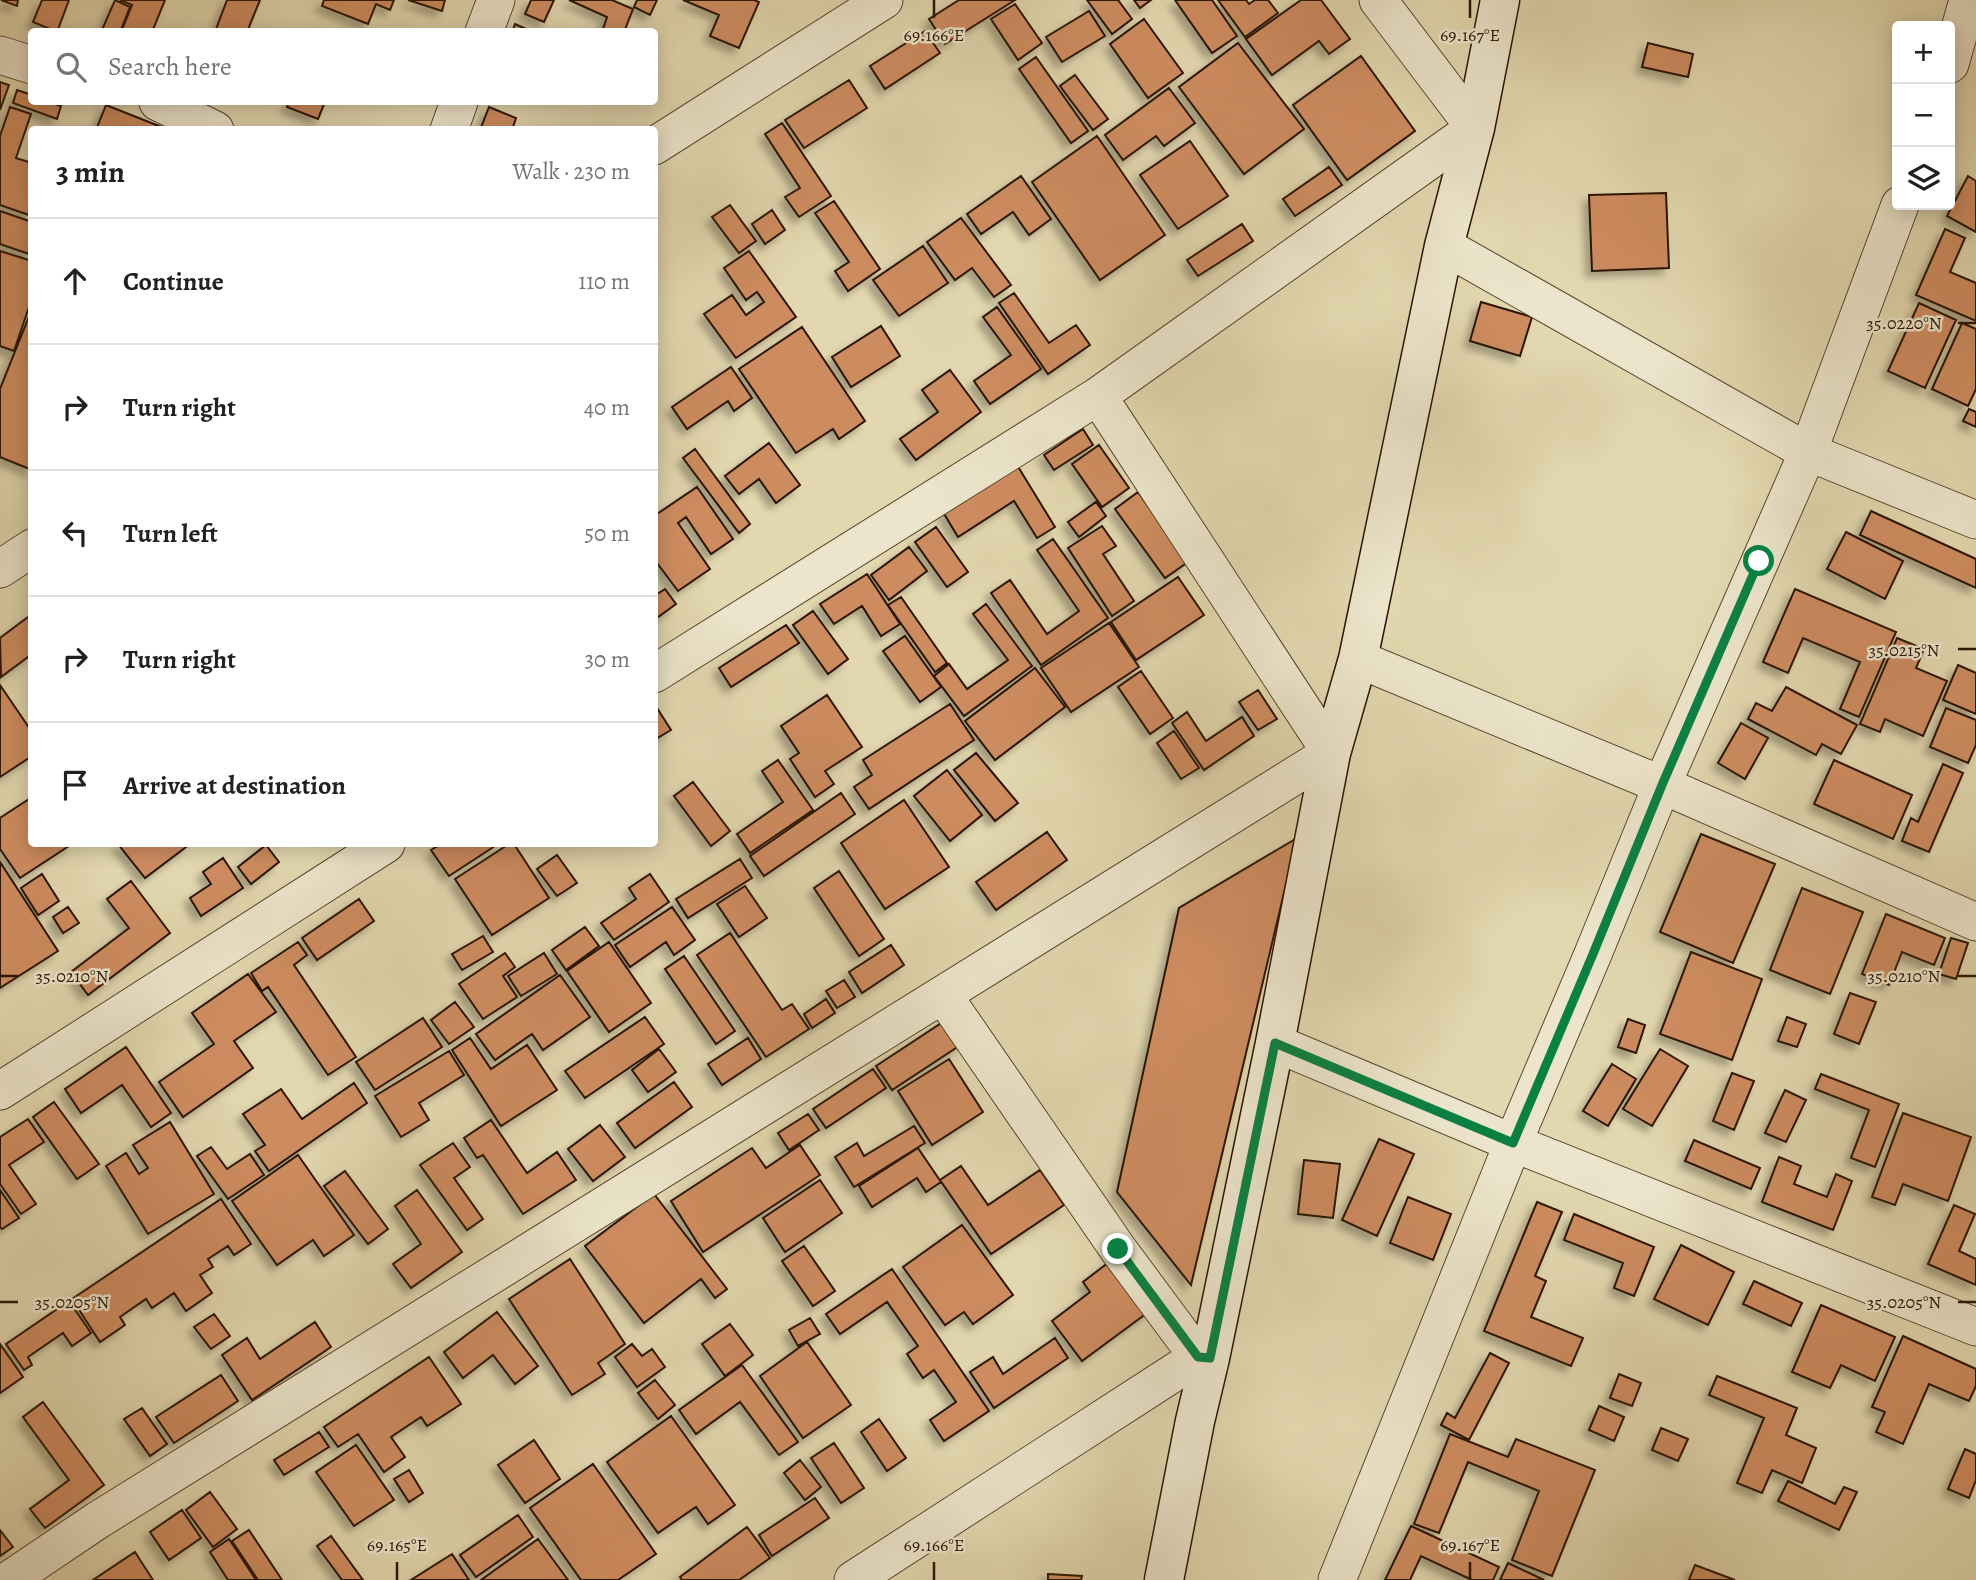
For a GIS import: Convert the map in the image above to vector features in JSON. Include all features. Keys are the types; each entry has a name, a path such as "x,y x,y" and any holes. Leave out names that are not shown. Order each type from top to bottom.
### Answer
{"main road":[{"path":"1164,1580 1195,1421 1204,1358 1275,1043 1331,753 1357,659 1444,246 1475,128 1500,0"}],"street":[{"path":"486,28 496,0"},
{"path":"658,143 884,0"},
{"path":"658,671 1098,396 1475,128 1378,0"},
{"path":"1955,46 1968,0"},
{"path":"0,55 28,64"},
{"path":"164,105 207,126"},
{"path":"450,126 458,105"},
{"path":"1336,1580 1662,785 1808,452 1897,210"},
{"path":"1444,246 1808,452 1976,520"},
{"path":"9,1580 98,1520 1331,753 1098,396"},
{"path":"1357,659 1662,785 1976,922"},
{"path":"0,1091 381,847"},
{"path":"853,1580 1204,1358 1118,1249 943,995"},
{"path":"1275,1043 1513,1143 1976,1327"}],"building":[{"path":"1,0 18,0 17,6"},
{"path":"42,0 69,0 58,28 47,28 33,22"},
{"path":"115,0 130,7 122,28 103,28"},
{"path":"120,0 165,0 154,28 123,28 132,5"},
{"path":"227,0 260,0 249,28 216,28"},
{"path":"324,0 394,0 390,10 376,4 368,24 322,6"},
{"path":"408,0 445,0 442,11"},
{"path":"531,0 554,0 544,22 525,14"},
{"path":"569,0 612,0 633,9 626,28 603,28 607,17"},
{"path":"637,0 657,0 650,15 634,7"},
{"path":"683,0 759,2 739,48 710,36 719,15"},
{"path":"959,0 1015,0 945,44 929,19"},
{"path":"1087,0 1118,0 1132,19 1112,34"},
{"path":"1134,0 1151,0 1140,8"},
{"path":"1175,0 1212,0 1237,36 1212,53"},
{"path":"1218,0 1246,0 1249,4 1255,0 1268,0 1278,13 1245,37"},
{"path":"1301,0 1321,0 1350,39 1329,54 1319,41 1272,75 1246,39"},
{"path":"1015,4 1042,43 1018,60 991,19"},
{"path":"1089,11 1105,36 1062,62 1046,37"},
{"path":"1144,19 1183,73 1148,98 1110,44"},
{"path":"925,31 940,53 885,89 870,66"},
{"path":"1238,43 1304,129 1244,174 1179,87"},
{"path":"1648,43 1693,54 1688,77 1642,67"},
{"path":"1361,56 1415,131 1347,180 1293,105"},
{"path":"1036,57 1088,131 1071,143 1019,69"},
{"path":"1075,75 1108,119 1093,130 1060,86"},
{"path":"849,80 867,108 804,148 785,120"},
{"path":"0,82 9,85 0,110"},
{"path":"1169,88 1195,123 1164,146 1156,136 1123,160 1105,135"},
{"path":"17,90 28,94 28,105 61,106 57,119 13,103"},
{"path":"106,105 159,126 98,126"},
{"path":"288,105 324,105 318,119 287,107"},
{"path":"10,107 31,114 16,158 28,162 28,215 0,205 0,136"},
{"path":"489,107 516,118 513,126 482,126"},
{"path":"782,123 831,196 799,217 785,197 800,188 765,134"},
{"path":"1097,136 1165,235 1100,280 1032,182"},
{"path":"1190,141 1228,196 1178,229 1140,175"},
{"path":"1329,167 1342,185 1295,216 1283,199"},
{"path":"1021,176 1051,219 1029,235 1013,212 981,234 967,214"},
{"path":"1968,176 1976,181 1976,232 1947,216 1950,210 1955,210 1955,201"},
{"path":"1666,193 1669,268 1592,271 1589,195"},
{"path":"834,201 880,269 848,291 835,271 849,262 815,213"},
{"path":"730,205 756,241 739,253 712,217"},
{"path":"772,210 785,230 765,244 752,224"},
{"path":"0,211 28,221 28,254 0,244"},
{"path":"961,218 1011,285 994,297 972,268 955,280 927,242"},
{"path":"1242,224 1253,241 1198,276 1187,260"},
{"path":"1945,229 1965,238 1950,272 1976,283 1976,321 1916,295"},
{"path":"923,246 948,283 899,316 873,280"},
{"path":"0,251 28,260 28,310 14,351 0,346"},
{"path":"749,251 796,317 736,358 704,314 732,295 746,315 764,302 757,292 746,300 724,268"},
{"path":"1014,293 1049,343 1076,325 1090,345 1048,374 999,303"},
{"path":"1481,302 1532,317 1520,356 1470,341"},
{"path":"1919,303 1956,320 1925,388 1888,371"},
{"path":"997,307 1041,369 990,404 974,381 1011,355 983,317"},
{"path":"28,319 28,468 0,457 0,389"},
{"path":"1962,323 1976,329 1976,389 1968,406 1932,389"},
{"path":"881,326 900,356 851,387 832,357"},
{"path":"802,327 865,421 839,439 833,429 796,453 739,369"},
{"path":"731,367 752,398 734,411 728,401 687,429 672,407"},
{"path":"950,370 981,412 916,460 900,439 938,412 922,390"},
{"path":"1969,409 1976,412 1976,427 1963,421"},
{"path":"1083,429 1093,445 1054,470 1044,455"},
{"path":"769,443 800,485 776,503 759,479 739,494 725,476"},
{"path":"1099,445 1129,488 1102,507 1072,464"},
{"path":"695,449 750,524 739,533 683,458"},
{"path":"1017,465 1055,527 1037,538 1014,501 958,537 943,512"},
{"path":"697,487 733,539 711,554 686,517 678,523 710,569 678,591 658,564 658,513"},
{"path":"1138,492 1188,562 1165,578 1115,509"},
{"path":"1096,502 1106,516 1079,537 1068,522"},
{"path":"1871,511 1976,559 1976,588 1860,535"},
{"path":"1102,526 1116,546 1103,554 1134,601 1112,616 1068,548"},
{"path":"936,527 968,572 947,587 915,542"},
{"path":"1846,532 1903,561 1885,599 1827,569"},
{"path":"1053,539 1108,618 1041,665 991,593 1010,580 1047,634 1079,611 1037,550"},
{"path":"909,547 927,571 889,600 871,575"},
{"path":"867,574 900,624 881,636 862,606 834,624 820,604"},
{"path":"1178,577 1204,615 1136,660 1111,622"},
{"path":"665,589 676,604 658,617 658,593"},
{"path":"1795,589 1896,632 1859,717 1840,709 1860,662 1803,638 1788,673 1763,662"},
{"path":"901,597 947,663 935,672 888,605"},
{"path":"986,604 1032,666 964,716 934,676 949,664 967,689 1008,660 973,614"},
{"path":"813,611 848,659 828,674 793,625"},
{"path":"28,617 28,657 1,677 0,638"},
{"path":"1109,623 1139,667 1071,712 1041,668"},
{"path":"786,625 799,643 731,687 719,668"},
{"path":"905,636 941,687 920,702 883,651"},
{"path":"1897,638 1924,649 1916,668 1947,681 1923,736 1885,719 1880,732 1860,724"},
{"path":"1958,665 1976,673 1976,714 1943,700"},
{"path":"1035,668 1065,707 995,760 965,721"},
{"path":"1141,671 1173,718 1150,734 1118,687"},
{"path":"0,685 28,726 28,759 0,777"},
{"path":"1786,687 1857,725 1841,754 1822,744 1816,755 1748,719 1756,703 1772,711"},
{"path":"1258,690 1277,719 1258,730 1239,702"},
{"path":"827,695 862,747 825,771 834,784 815,797 790,759 799,753 781,726"},
{"path":"950,704 974,740 869,809 854,787 872,775 863,760"},
{"path":"1946,708 1976,720 1976,745 1968,763 1930,747"},
{"path":"658,710 671,730 658,738"},
{"path":"1187,712 1206,741 1242,717 1254,736 1204,770 1172,723"},
{"path":"1741,723 1768,738 1745,779 1718,763"},
{"path":"1174,731 1199,768 1181,779 1157,743"},
{"path":"976,753 1018,803 995,821 954,770"},
{"path":"778,760 813,810 750,853 737,834 783,802 762,771"},
{"path":"1834,760 1912,795 1893,839 1814,804"},
{"path":"1943,764 1963,773 1929,852 1902,841 1911,818 1918,822"},
{"path":"947,770 982,815 950,841 914,796"},
{"path":"693,782 730,831 711,846 674,796"},
{"path":"841,793 855,814 764,876 750,856"},
{"path":"28,800 28,847 67,847 20,878 0,849 0,818"},
{"path":"904,800 949,867 885,909 841,843"},
{"path":"1047,832 1067,860 996,910 976,882"},
{"path":"1701,834 1775,864 1733,963 1660,932"},
{"path":"1297,838 1191,1285 1117,1192 1179,908"},
{"path":"120,847 186,847 145,878"},
{"path":"263,847 268,847 279,862 251,884 238,867"},
{"path":"436,847 493,847 449,876 431,850"},
{"path":"504,847 516,847 549,898 492,935 455,879"},
{"path":"557,855 577,883 557,896 537,869"},
{"path":"223,858 243,888 201,916 190,898 211,884 203,872"},
{"path":"740,859 752,878 688,918 676,899"},
{"path":"0,862 58,951 0,988"},
{"path":"839,871 884,939 859,956 814,888"},
{"path":"42,874 59,901 38,915 21,888"},
{"path":"650,874 669,902 614,940 601,923 636,899 629,888"},
{"path":"131,881 170,933 88,995 71,972 129,928 107,899"},
{"path":"745,886 767,918 739,937 717,904"},
{"path":"1802,888 1863,912 1830,994 1770,970"},
{"path":"359,899 374,921 317,960 302,938"},
{"path":"68,907 79,923 63,933 53,917"},
{"path":"672,907 695,940 674,955 666,942 630,967 615,945"},
{"path":"1886,914 1945,938 1934,965 1902,952 1889,985 1862,974"},
{"path":"585,927 599,946 566,970 552,950"},
{"path":"730,933 782,1010 792,1004 809,1029 766,1057 697,955"},
{"path":"483,936 493,952 462,970 452,954"},
{"path":"1951,938 1968,943 1956,979 1939,974"},
{"path":"298,942 307,955 294,965 356,1057 328,1075 268,987 262,991 251,973"},
{"path":"609,942 651,1003 609,1032 567,971"},
{"path":"891,945 904,965 862,993 849,972"},
{"path":"1691,952 1762,979 1732,1060 1660,1034"},
{"path":"505,953 515,967 503,976 517,997 483,1019 459,984"},
{"path":"544,953 557,974 521,996 508,976"},
{"path":"684,956 735,1031 716,1044 665,969"},
{"path":"248,974 276,1012 234,1041 253,1068 183,1117 159,1082 214,1044 192,1013"},
{"path":"560,975 590,1017 543,1050 532,1034 495,1060 476,1034"},
{"path":"844,980 855,997 837,1008 826,991"},
{"path":"1850,993 1876,1002 1859,1044 1834,1034"},
{"path":"826,999 835,1013 812,1028 804,1014"},
{"path":"455,1002 474,1027 449,1044 431,1020"},
{"path":"645,1017 664,1044 585,1098 565,1071"},
{"path":"1787,1017 1806,1024 1797,1047 1778,1041"},
{"path":"423,1018 442,1047 375,1090 356,1062"},
{"path":"1628,1019 1645,1025 1636,1053 1618,1047"},
{"path":"946,1020 962,1044 892,1090 876,1066"},
{"path":"470,1038 491,1069 527,1045 557,1090 501,1126 452,1050"},
{"path":"748,1038 761,1059 722,1085 708,1064"},
{"path":"126,1047 171,1113 151,1127 122,1085 81,1113 65,1089"},
{"path":"659,1049 676,1072 648,1092 632,1070"},
{"path":"1660,1049 1688,1066 1652,1126 1623,1109"},
{"path":"449,1051 464,1075 419,1103 429,1120 401,1137 375,1096"},
{"path":"949,1059 983,1112 932,1145 898,1091"},
{"path":"1612,1064 1636,1079 1608,1126 1583,1111"},
{"path":"873,1069 886,1088 826,1128 813,1109"},
{"path":"1732,1073 1754,1081 1734,1130 1713,1121"},
{"path":"1821,1074 1899,1104 1875,1167 1851,1158 1869,1110 1815,1089"},
{"path":"674,1082 692,1107 635,1148 617,1123"},
{"path":"354,1083 367,1103 269,1171 255,1151 265,1145 243,1114 281,1089 302,1119"},
{"path":"1785,1090 1806,1100 1786,1142 1765,1133"},
{"path":"54,1102 99,1164 77,1179 33,1117"},
{"path":"1903,1113 1971,1137 1948,1201 1903,1184 1895,1205 1872,1197"},
{"path":"808,1114 819,1130 789,1150 778,1133"},
{"path":"28,1119 44,1142 9,1165 36,1204 21,1214 0,1184 0,1137"},
{"path":"491,1120 527,1173 557,1152 576,1180 523,1214 483,1155 477,1158 464,1138"},
{"path":"170,1122 214,1194 148,1234 106,1166 126,1153 139,1174 148,1168 133,1145"},
{"path":"600,1125 625,1157 593,1181 568,1149"},
{"path":"914,1126 925,1143 854,1187 835,1157 857,1143 864,1156"},
{"path":"1379,1139 1414,1154 1377,1236 1342,1220"},
{"path":"1694,1140 1760,1168 1751,1189 1685,1161"},
{"path":"453,1143 470,1167 454,1178 483,1219 467,1230 420,1165"},
{"path":"800,1145 820,1175 703,1252 671,1201 752,1148 766,1168"},
{"path":"211,1147 227,1169 250,1154 264,1175 228,1199 197,1156"},
{"path":"918,1148 941,1182 926,1192 917,1178 872,1207 859,1186"},
{"path":"298,1155 354,1235 324,1256 313,1240 277,1265 232,1201"},
{"path":"1779,1157 1801,1166 1794,1184 1827,1197 1836,1174 1852,1181 1833,1230 1762,1202"},
{"path":"1304,1160 1340,1164 1333,1218 1298,1214"},
{"path":"961,1166 988,1205 1040,1170 1064,1205 991,1254 940,1180"},
{"path":"345,1171 388,1229 368,1244 324,1186"},
{"path":"820,1180 842,1213 785,1252 763,1218"},
{"path":"0,1190 19,1218 2,1229 0,1227"},
{"path":"417,1190 462,1252 411,1288 393,1264 421,1244 395,1206"},
{"path":"654,1194 727,1289 715,1298 701,1279 644,1323 585,1246"},
{"path":"1408,1197 1451,1214 1433,1260 1390,1243"},
{"path":"221,1199 251,1244 234,1255 228,1246 208,1259 213,1267 200,1275 212,1293 186,1311 174,1293 152,1308 146,1299 120,1317 125,1325 100,1342 72,1299"},
{"path":"1537,1202 1562,1212 1535,1276 1546,1281 1531,1317 1583,1338 1571,1366 1484,1331"},
{"path":"1954,1205 1975,1214 1959,1251 1976,1259 1976,1285 1928,1264"},
{"path":"1574,1214 1654,1247 1634,1296 1614,1288 1623,1263 1564,1240"},
{"path":"962,1225 1013,1295 973,1324 964,1312 945,1325 903,1267"},
{"path":"1681,1245 1734,1272 1708,1325 1654,1299"},
{"path":"804,1246 835,1291 813,1306 782,1261"},
{"path":"570,1259 625,1344 598,1363 605,1374 572,1395 509,1299"},
{"path":"1113,1259 1151,1310 1082,1361 1052,1321 1090,1292 1083,1282"},
{"path":"892,1269 989,1411 944,1441 930,1420 956,1402 934,1370 923,1378 907,1354 918,1346 887,1302 840,1334 826,1314"},
{"path":"1754,1281 1802,1303 1791,1326 1743,1304"},
{"path":"69,1301 91,1333 72,1346 63,1333 28,1357 32,1365 24,1370 6,1344"},
{"path":"1821,1305 1895,1337 1875,1381 1841,1365 1830,1388 1792,1372"},
{"path":"497,1312 538,1366 515,1384 493,1355 463,1378 444,1352"},
{"path":"214,1314 230,1336 211,1349 194,1327"},
{"path":"810,1318 820,1334 798,1346 789,1330"},
{"path":"315,1322 331,1347 252,1400 222,1355 247,1338 260,1359"},
{"path":"730,1324 753,1355 725,1376 702,1344"},
{"path":"1903,1336 1976,1369 1976,1386 1969,1401 1929,1384 1903,1444 1876,1432 1885,1412 1872,1407"},
{"path":"1055,1338 1068,1358 994,1408 970,1372 993,1357 1003,1374"},
{"path":"807,1342 851,1405 803,1438 760,1376"},
{"path":"0,1344 23,1377 0,1393"},
{"path":"632,1344 642,1356 652,1349 665,1367 637,1387 615,1357"},
{"path":"1490,1353 1509,1363 1469,1440 1441,1425 1447,1413 1455,1418"},
{"path":"429,1357 461,1404 427,1426 421,1417 391,1437 405,1457 384,1472 358,1434 338,1447 324,1427"},
{"path":"742,1365 798,1442 779,1455 740,1402 696,1434 679,1410"},
{"path":"1619,1374 1641,1383 1632,1406 1610,1398"},
{"path":"221,1375 238,1401 174,1443 156,1417"},
{"path":"1717,1376 1797,1408 1786,1435 1816,1448 1802,1483 1772,1470 1762,1493 1737,1483 1764,1418 1709,1395"},
{"path":"655,1380 675,1405 658,1419 638,1393"},
{"path":"43,1402 104,1485 45,1528 30,1509 69,1480 23,1417"},
{"path":"1599,1406 1624,1417 1614,1441 1589,1430"},
{"path":"142,1408 167,1444 150,1456 124,1419"},
{"path":"671,1416 735,1505 708,1524 696,1507 658,1533 607,1462"},
{"path":"879,1419 906,1458 887,1471 861,1432"},
{"path":"1661,1428 1688,1439 1678,1461 1652,1450"},
{"path":"319,1432 329,1447 284,1475 274,1460"},
{"path":"1450,1434 1508,1457 1516,1439 1595,1470 1552,1576 1512,1560 1539,1491 1468,1462 1439,1533 1414,1524"},
{"path":"534,1440 560,1479 525,1503 498,1465"},
{"path":"834,1443 864,1488 841,1503 811,1458"},
{"path":"356,1445 394,1500 354,1526 316,1472"},
{"path":"1965,1449 1976,1454 1976,1480 1969,1498 1948,1489"},
{"path":"800,1460 821,1487 805,1500 784,1473"},
{"path":"593,1464 656,1554 618,1580 581,1580 530,1508"},
{"path":"409,1470 423,1493 409,1502 394,1479"},
{"path":"1788,1481 1835,1504 1844,1487 1857,1492 1839,1530 1778,1501"},
{"path":"210,1492 237,1529 213,1547 186,1510"},
{"path":"815,1498 829,1518 772,1556 759,1535"},
{"path":"182,1510 201,1538 169,1560 150,1532"},
{"path":"518,1515 533,1537 476,1577 460,1555"},
{"path":"1411,1526 1499,1567 1493,1580 1472,1580 1421,1556 1410,1580 1385,1580"},
{"path":"747,1527 770,1558 739,1580 682,1580 680,1577"},
{"path":"0,1530 13,1547 0,1556"},
{"path":"249,1530 282,1580 258,1580 232,1541"},
{"path":"331,1536 363,1580 342,1580 317,1546"},
{"path":"229,1539 256,1580 228,1580 210,1552"},
{"path":"538,1539 568,1580 481,1580"},
{"path":"135,1552 153,1580 93,1580"},
{"path":"452,1554 469,1580 411,1580"},
{"path":"1508,1563 1544,1580 1500,1580"},
{"path":"1695,1565 1735,1580 1689,1580"},
{"path":"1048,1574 1082,1576 1081,1580 1048,1580"}],"route":[{"path":"1118,1249 1198,1357 1210,1358 1275,1043 1513,1143 1662,785 1759,561"}]}
